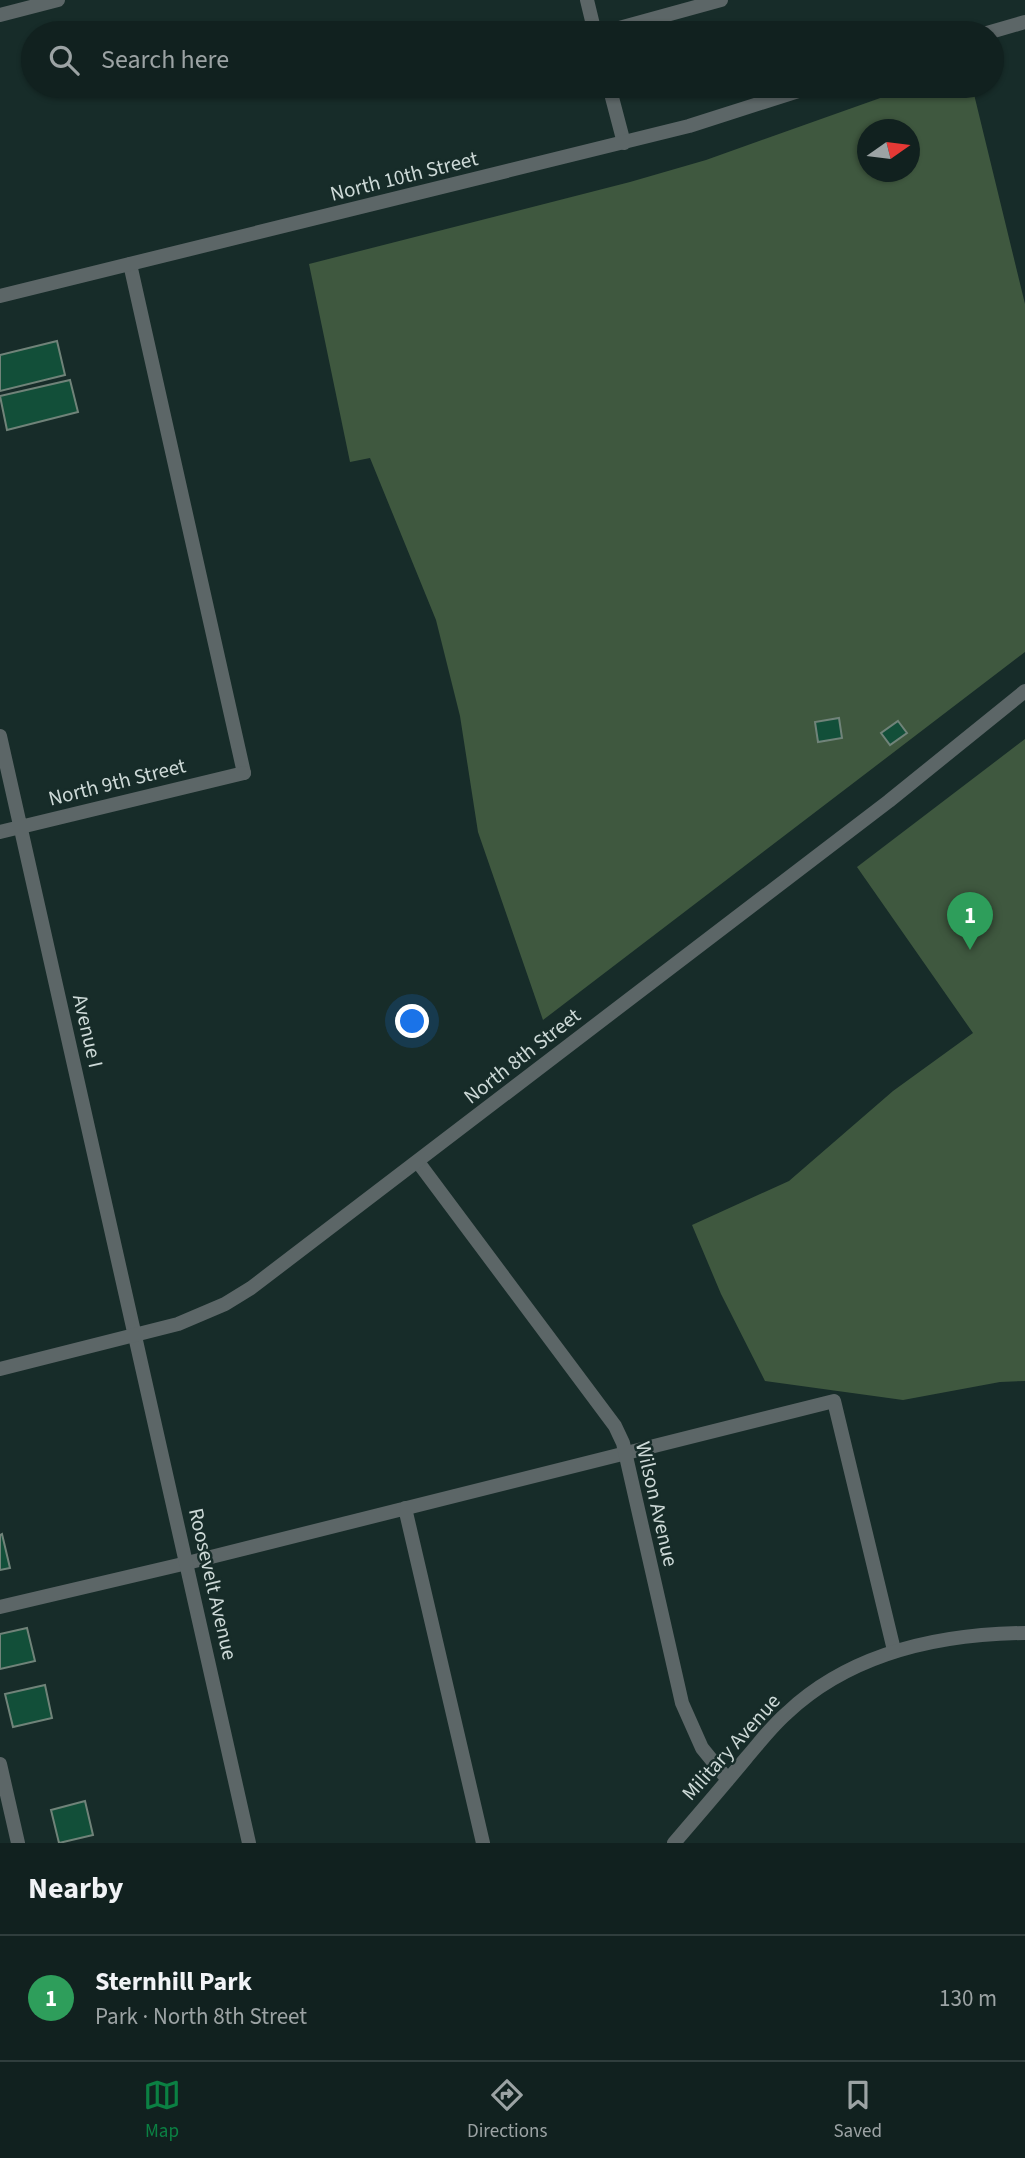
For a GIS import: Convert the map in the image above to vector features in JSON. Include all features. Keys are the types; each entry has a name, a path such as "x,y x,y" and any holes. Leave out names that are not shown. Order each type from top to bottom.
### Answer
{"street":[{"path":"0,15 58,0"},
{"path":"587,0 592,21"},
{"path":"645,21 721,0"},
{"path":"1004,28 1025,22"},
{"path":"612,98 624,143"},
{"name":"North 10th Street","path":"0,296 624,143 690,126 777,98"},
{"name":"North 9th Street","path":"0,832 244,773 130,264"},
{"name":"North 8th Street","path":"0,1369 178,1324 225,1304 251,1288 889,800 1025,691"},
{"name":"Avenue I","path":"0,736 135,1335"},
{"name":"Wilson Avenue","path":"418,1162 615,1426 626,1452 682,1703 702,1748 727,1780"},
{"name":"Roosevelt Avenue","path":"135,1335 249,1843"},
{"path":"0,1607 187,1563 834,1401 894,1650"},
{"path":"405,1508 484,1843"},
{"name":"Military Avenue","path":"674,1843 787,1713 821,1686 857,1665 894,1650 927,1641 982,1633 1025,1633"},
{"path":"0,1764 18,1843"}],"green space":[{"path":"880,98 975,98 1025,304 1025,652 543,1020 478,832 460,716 436,620 370,458 350,462 309,264 706,160"},
{"path":"1025,739 1025,1381 1000,1382 903,1400 765,1381 721,1294 692,1225 789,1181 893,1091 973,1033 857,867"}],"building":[{"path":"57,341 65,375 0,391 0,355"},
{"path":"70,380 78,412 7,430 0,396"},
{"path":"839,718 842,738 818,742 815,722"},
{"path":"898,721 907,733 890,745 881,733"},
{"path":"2,1534 10,1568 0,1570 0,1535"},
{"path":"27,1628 35,1661 0,1669 0,1634"},
{"path":"45,1685 52,1718 13,1727 5,1694"},
{"path":"85,1801 93,1835 59,1843 51,1810"}],"place":[{"name":"Sternhill Park","path":"970,950"}]}
